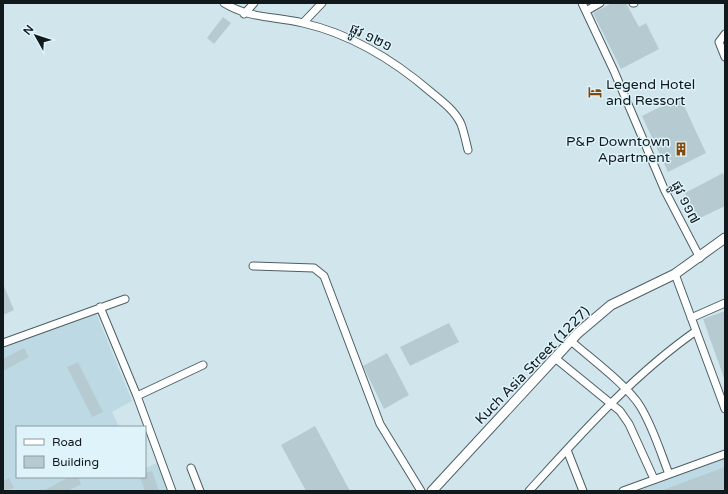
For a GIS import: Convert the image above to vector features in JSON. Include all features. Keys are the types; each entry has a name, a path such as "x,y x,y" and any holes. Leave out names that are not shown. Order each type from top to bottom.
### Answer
{"street":[{"name":"ផ្លូវ ១២១","path":"224,3 244,14 303,23 352,40 385,57 412,75 450,107 461,124 468,150"},
{"path":"244,14 254,3"},
{"path":"303,23 322,3"},
{"name":"ផ្លូវ ១១៧","path":"582,3 665,191 700,258"},
{"path":"586,11 600,3"},
{"path":"725,34 719,42 725,57"},
{"name":"Kuch Asia Street (1227)","path":"432,491 571,341 611,305 675,274 700,258 725,238"},
{"path":"253,266 314,268 324,276 380,424 421,491"},
{"path":"675,274 725,409"},
{"path":"3,342 125,298"},
{"path":"691,318 725,303"},
{"path":"100,307 137,396 172,491"},
{"path":"529,491 611,404 670,349 696,331"},
{"path":"571,341 626,390 639,405 648,419 670,474"},
{"path":"555,358 620,411 629,424 654,479"},
{"path":"137,396 203,365"},
{"path":"567,450 583,491"},
{"path":"623,491 725,454"},
{"path":"191,468 200,491"}],"shaded area":[{"path":"96,313 132,401 112,412 119,426 16,426 16,478 146,478 146,468 159,462 169,491 3,491 3,347"},
{"path":"725,452 725,491 620,491"}],"building":[{"path":"612,3 626,3 639,27 646,23 659,49 621,69 593,13"},
{"path":"223,17 231,23 214,44 207,38"},
{"path":"680,97 706,153 668,172 642,116"},
{"path":"723,173 725,178 725,206 698,219 685,193"},
{"path":"3,284 14,310 3,315"},
{"path":"725,311 725,378 724,378 703,319"},
{"path":"449,323 459,342 410,366 400,347"},
{"path":"24,348 29,357 3,371 3,359"},
{"path":"387,353 409,395 384,409 363,366"},
{"path":"78,362 103,412 92,417 67,367"},
{"path":"315,426 350,491 306,491 281,445"},
{"path":"725,467 725,491 663,491 663,490"},
{"path":"152,471 159,491 145,491 140,478 146,478 146,473"},
{"path":"9,478 14,488 3,491 3,481"},
{"path":"67,478 78,478 81,484 68,491 43,491"}],"place":[{"name":"Legend Hotel and Ressort","path":"595,92"},
{"name":"P&P Downtown Apartment","path":"681,149"}]}
